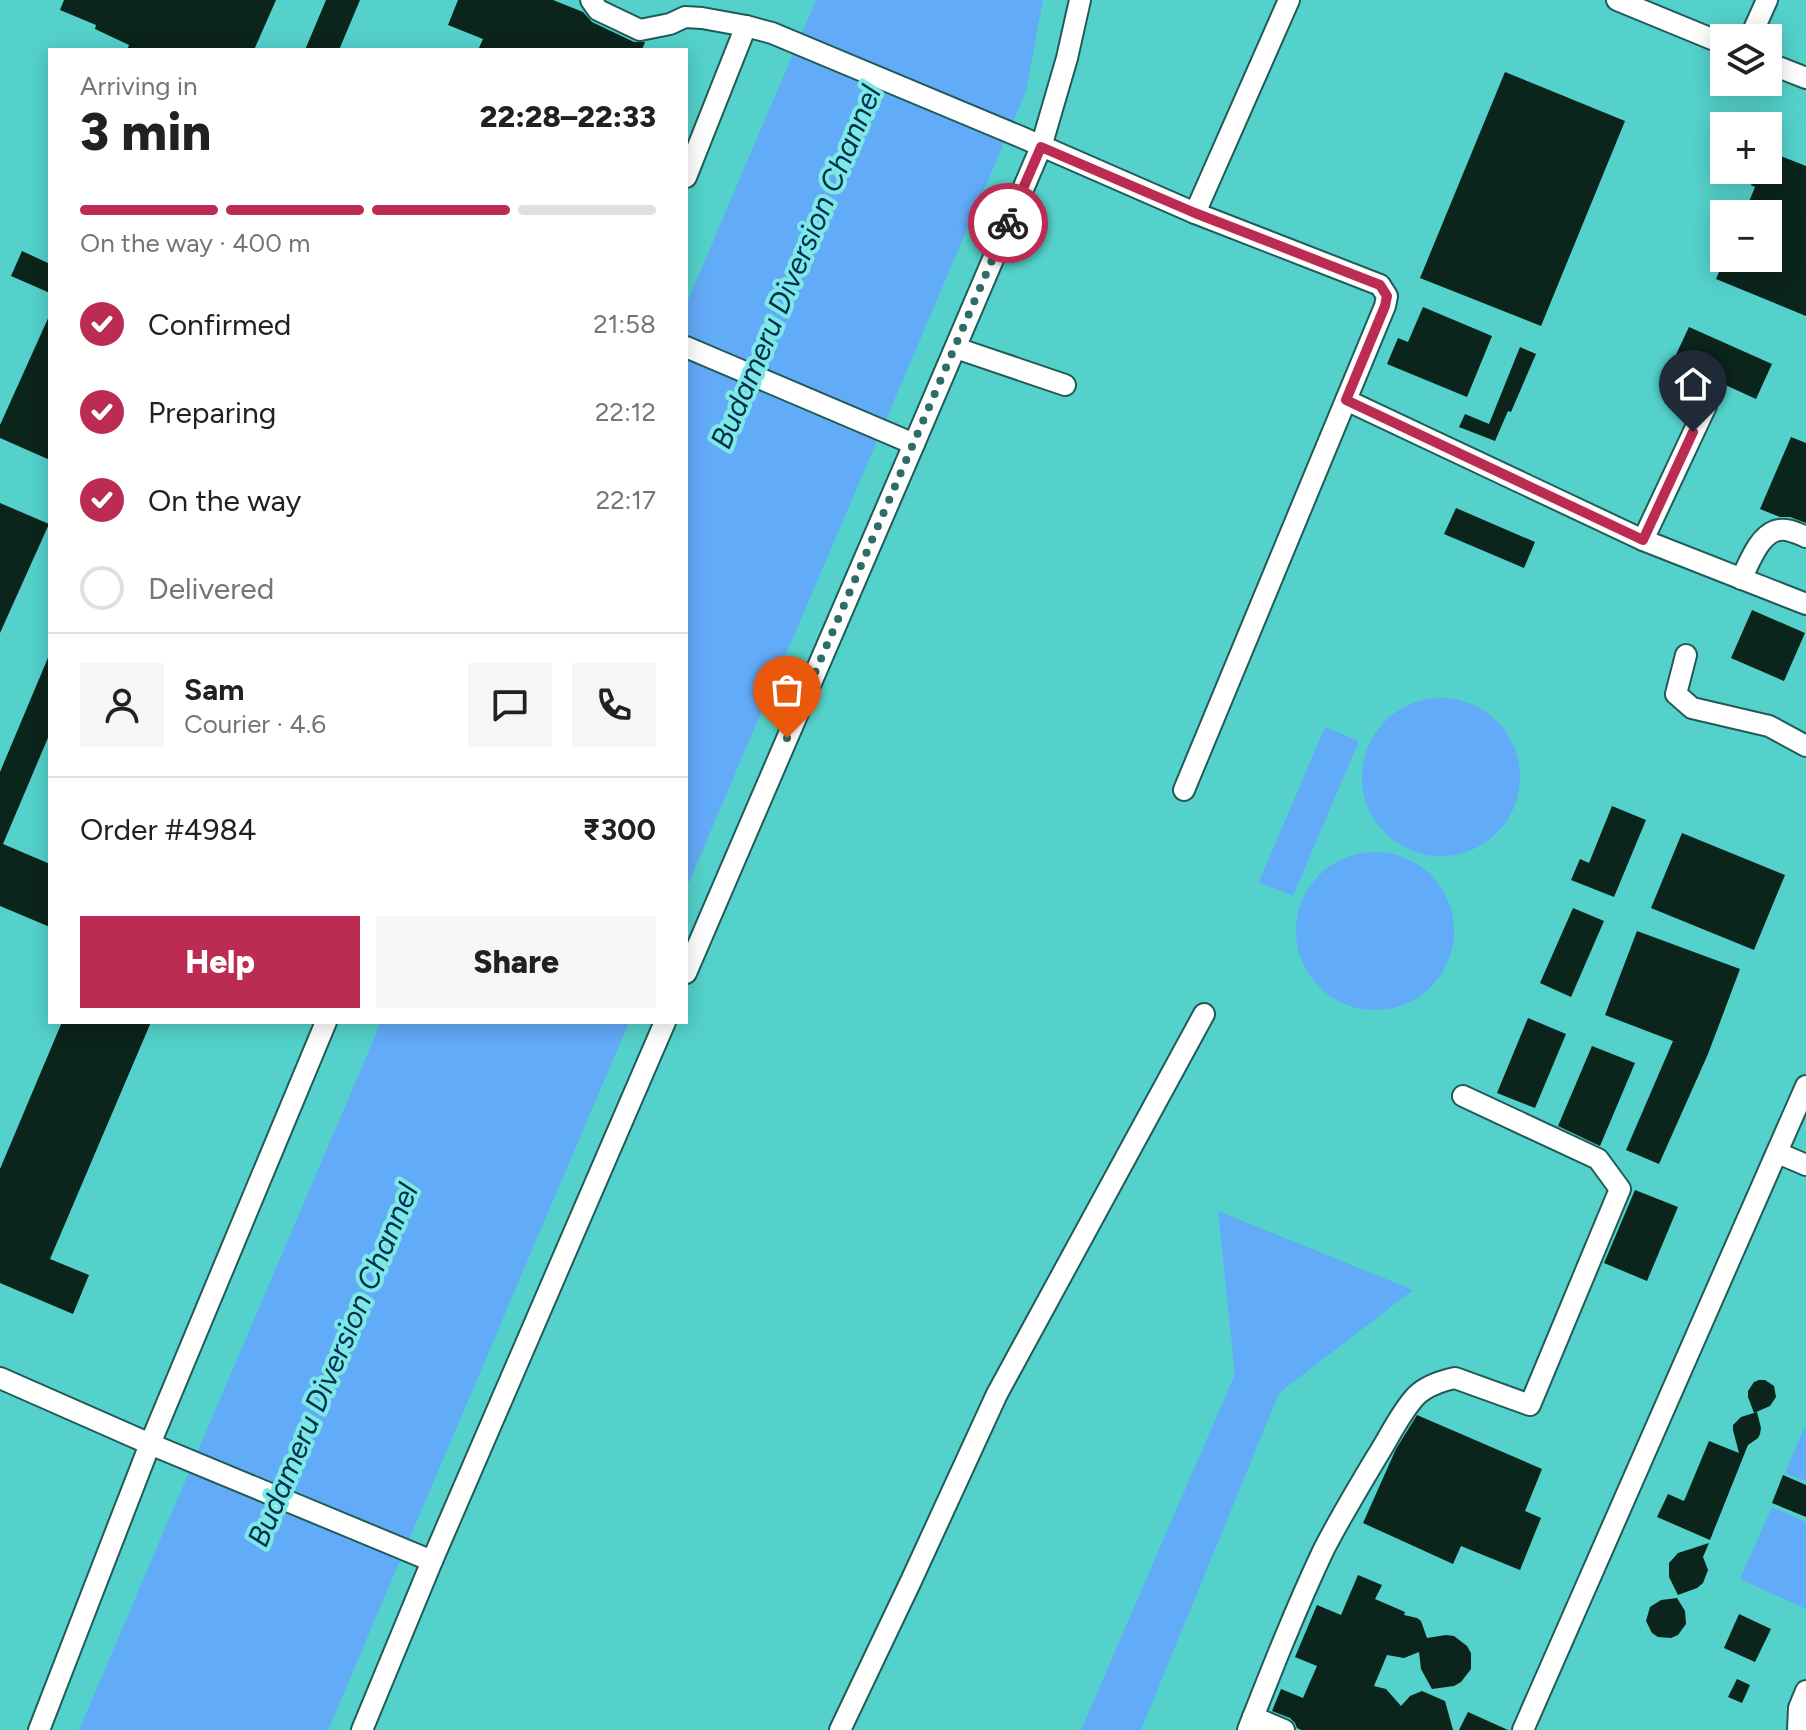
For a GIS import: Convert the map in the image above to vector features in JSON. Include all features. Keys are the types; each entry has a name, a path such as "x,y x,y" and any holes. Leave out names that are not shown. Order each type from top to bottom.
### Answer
{"lane":[{"path":"591,0 598,10 640,30 670,24 685,17 772,33 1195,213 1380,285 1387,296 1385,306 1184,790"},
{"path":"688,968 908,441 956,348 1041,147 1080,0"},
{"path":"1195,213 1289,0"},
{"path":"1617,0 1710,38"},
{"path":"1756,24 1767,0"},
{"path":"688,172 746,26"},
{"path":"1782,69 1806,78"},
{"path":"688,348 908,441"},
{"path":"956,348 1065,385"},
{"path":"1346,400 1643,540 1806,604"},
{"path":"1643,540 1706,406"},
{"path":"1741,579 1762,541 1775,531 1791,531 1806,537"},
{"path":"1686,655 1676,694 1692,708 1769,726 1806,746"},
{"path":"840,1730 997,1394 1204,1014"},
{"path":"39,1730 150,1444 325,1024"},
{"path":"362,1730 423,1558 664,1024"},
{"path":"1523,1730 1806,1086"},
{"path":"1284,1730 1250,1724 1325,1547 1371,1466 1418,1394 1443,1381 1455,1378 1530,1405 1620,1189 1598,1159 1463,1096"},
{"path":"1778,1153 1806,1165"},
{"path":"0,1378 423,1558"},
{"path":"1798,1730 1799,1708 1806,1691"}],"shaded area":[{"path":"0,0 1806,0 1806,1730 0,1730"}],"water":[{"name":"Budameru Diversion Channel","path":"816,0 1043,0 1026,91 688,884 688,300"},
{"path":"1441,698 1471,704 1497,721 1514,747 1520,777 1514,807 1497,833 1471,850 1441,856 1411,850 1385,833 1368,807 1362,777 1368,747 1385,721 1411,704"},
{"path":"1325,727 1359,741 1293,896 1259,882"},
{"path":"1375,852 1405,858 1431,875 1448,901 1454,931 1448,961 1431,987 1405,1004 1375,1010 1345,1004 1319,987 1302,961 1296,931 1302,901 1319,875 1345,858"},
{"name":"Budameru Diversion Channel","path":"380,1024 628,1024 328,1730 79,1730"},
{"path":"1218,1211 1413,1290 1279,1393 1141,1730 1081,1730 1235,1374"},
{"path":"1806,1428 1806,1481 1785,1473"},
{"path":"1772,1507 1806,1522 1806,1609 1740,1579"}],"building":[{"path":"64,0 276,0 255,48 128,48 129,45 95,29 96,25 60,10"},
{"path":"326,0 360,0 340,48 306,48"},
{"path":"458,0 553,0 583,12 592,22 634,42 645,42 643,48 479,48 483,39 448,25"},
{"path":"1505,72 1625,121 1541,326 1420,278"},
{"path":"1782,157 1806,166 1806,316 1716,279 1719,272 1782,272 1782,200 1750,200 1755,187 1751,185 1782,184"},
{"path":"22,251 48,263 48,292 11,276"},
{"path":"1423,307 1492,336 1467,397 1387,364 1398,338 1408,342"},
{"path":"48,318 48,459 0,438 0,425"},
{"path":"1689,327 1772,364 1756,399 1673,361"},
{"path":"1520,347 1536,354 1495,441 1459,427 1465,414 1489,424"},
{"path":"1791,437 1806,443 1806,523 1760,509"},
{"path":"0,503 48,526 0,633"},
{"path":"1456,508 1535,542 1524,568 1444,534"},
{"path":"1752,610 1805,633 1784,681 1731,658"},
{"path":"48,658 48,738 3,844 48,863 48,926 0,906 0,772"},
{"path":"1612,806 1646,820 1614,897 1571,880 1580,859 1589,863"},
{"path":"1682,833 1785,875 1754,950 1651,908"},
{"path":"1573,908 1604,921 1571,997 1540,983"},
{"path":"1637,931 1740,969 1708,1054 1659,1164 1626,1150 1673,1041 1605,1015"},
{"path":"1528,1018 1566,1034 1535,1108 1497,1093"},
{"path":"61,1024 150,1024 50,1259 89,1275 73,1314 0,1283 0,1169"},
{"path":"1592,1046 1635,1063 1600,1146 1558,1126"},
{"path":"1635,1190 1678,1207 1647,1281 1604,1263"},
{"path":"1759,1380 1774,1386 1776,1397 1770,1406 1754,1413 1748,1391"},
{"path":"1757,1412 1760,1434 1748,1445 1710,1540 1657,1517 1668,1494 1684,1501 1709,1441 1739,1453 1733,1425 1741,1417"},
{"path":"1417,1415 1542,1469 1525,1511 1541,1518 1520,1570 1461,1546 1453,1564 1363,1523 1396,1449"},
{"path":"1783,1475 1806,1485 1806,1517 1772,1503"},
{"path":"1709,1543 1703,1557 1708,1570 1703,1583 1678,1595 1669,1577 1669,1563 1678,1553"},
{"path":"1358,1575 1382,1585 1375,1599 1421,1621 1427,1638 1454,1636 1467,1646 1471,1653 1471,1669 1454,1686 1432,1689 1421,1669 1419,1652 1404,1658 1387,1655 1374,1686 1386,1689 1401,1706 1410,1696 1422,1691 1445,1701 1453,1730 1301,1730 1290,1718 1272,1711 1281,1689 1303,1698 1317,1666 1295,1657 1317,1605 1341,1615"},
{"path":"1677,1598 1685,1611 1686,1624 1678,1635 1658,1637 1646,1621 1650,1607 1661,1600"},
{"path":"1739,1614 1771,1629 1755,1662 1724,1648"},
{"path":"1737,1679 1750,1685 1742,1703 1728,1697"},
{"path":"1468,1712 1508,1730 1459,1730"}],"way so far":[{"path":"787,738 1008,223"}],"route":[{"path":"1008,223 1041,147 1195,213 1380,285 1387,296 1385,306 1346,400 1643,540 1693,432"}]}
